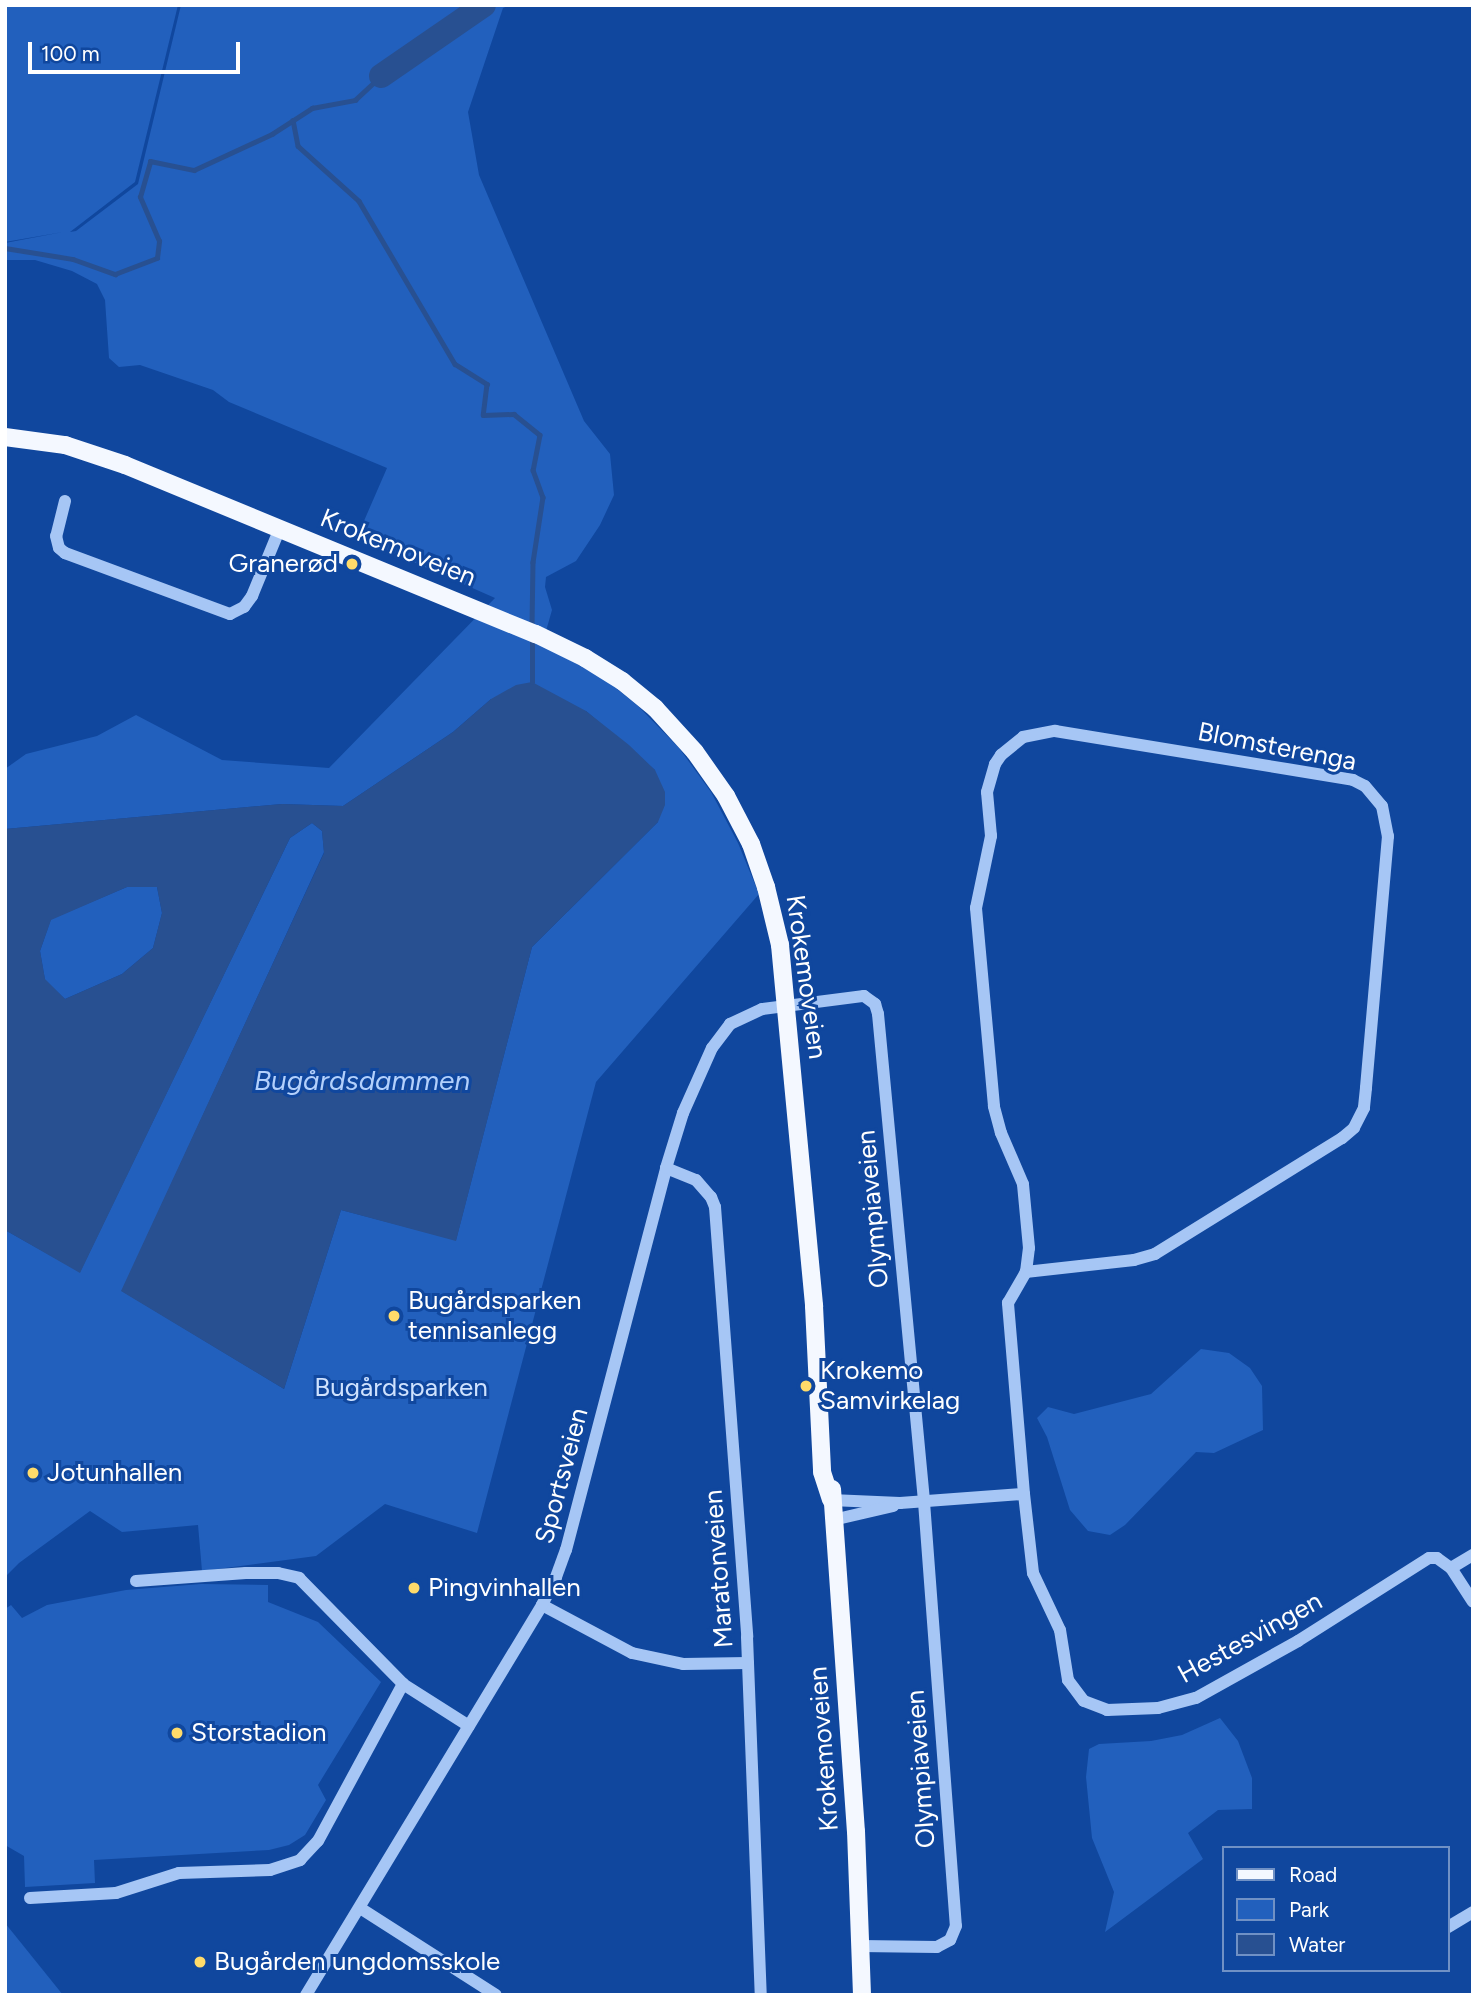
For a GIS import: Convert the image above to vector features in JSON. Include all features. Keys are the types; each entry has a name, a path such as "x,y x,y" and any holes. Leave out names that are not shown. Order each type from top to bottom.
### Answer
{"main road":[{"name":"Krokemoveien","path":"5,437 46,441 86,451 280,528 567,648 622,681 655,708 710,771 751,844 776,925 787,1004 819,1368 817,1413 822,1472 831,1500 849,1721 862,1995"}],"street":[{"name":"Krokemoveien","path":"65,501 56,536 59,548 65,553 230,614 244,607 252,596 280,528"},
{"name":"Blomsterenga","path":"1024,1494 1008,1303 1026,1272 1030,1248 1023,1184 1001,1133 994,1106 976,908 991,836 987,792 990,776 1001,755 1023,737 1055,731 1353,780 1365,786 1382,806 1388,836 1364,1108 1354,1128 1155,1254 1134,1261 1026,1272"},
{"name":"Olympiaveien","path":"787,1004 863,996 875,1004 878,1014 923,1502 956,1926 950,1940 937,1947 860,1946"},
{"name":"Sportsveien","path":"306,1995 542,1605 566,1550 682,1112 721,1033 746,1016 787,1004"},
{"name":"Maratonveien","path":"666,1168 696,1180 711,1197 715,1207 748,1663 761,1995"},
{"path":"831,1500 900,1503 1024,1494"},
{"name":"Hestesvingen","path":"1024,1494 1033,1573 1060,1630 1068,1680 1084,1701 1107,1710 1158,1708 1196,1698 1298,1641 1424,1560 1437,1558 1451,1568"},
{"path":"833,1520 900,1503"},
{"path":"1473,1555 1451,1568 1473,1602"},
{"path":"136,1581 246,1573 278,1573 299,1578 403,1684 469,1726"},
{"path":"542,1605 632,1653 683,1664 748,1663"},
{"path":"30,1898 116,1894 179,1873 271,1870 289,1866 310,1852 318,1842 403,1684"},
{"path":"360,1908 496,1995"},
{"path":"1450,1926 1473,1912"}],"green space":[{"name":"Bugårdsparken","path":"5,5 178,5 135,182 70,232 76,231 138,184 181,5 510,5 503,8 468,112 479,175 584,421 610,454 614,495 600,525 576,561 546,577 545,587 552,610 542,645 606,680 638,706 679,748 711,792 738,843 759,894 596,1082 477,1533 385,1504 316,1556 202,1571 198,1525 122,1532 90,1511 19,1563 5,1577 5,1230 80,1272 290,838 312,823 322,831 324,852 122,1291 284,1389 341,1210 456,1240 532,947 658,822 655,770 586,711 491,699 453,732 343,806 282,804 5,829 5,769 26,754 97,736 136,715 222,760 329,768 495,598 357,537 387,468 229,402 213,390 140,365 119,367 109,358 105,300 97,284 72,271 35,260 5,260 5,243 63,232 5,242"},
{"path":"127,887 157,887 162,913 153,948 122,974 65,999 45,980 40,951 51,919"},
{"path":"1201,1349 1229,1353 1250,1368 1262,1386 1263,1430 1214,1453 1196,1452 1125,1525 1110,1535 1088,1531 1070,1510 1047,1437 1037,1418 1048,1407 1074,1414 1151,1394"},
{"name":"Storstadion","path":"201,1584 268,1585 268,1602 318,1622 381,1682 318,1785 326,1800 305,1835 289,1845 269,1850 94,1860 95,1883 25,1887 24,1856 5,1845 5,1609 11,1605 22,1618 47,1605 126,1590"},
{"path":"1220,1718 1238,1741 1252,1778 1252,1809 1218,1810 1188,1833 1203,1859 1105,1932 1114,1892 1092,1838 1086,1777 1089,1749 1099,1744 1151,1741 1182,1735"},
{"path":"5,1923 63,1995 5,1995"}],"water":[{"name":"Bugårdsdammen","path":"532,682 586,711 629,745 655,770 665,792 665,805 658,822 532,947 456,1241 341,1210 284,1389 121,1291 324,853 322,831 312,823 290,838 80,1273 5,1230 5,829 282,804 343,806 453,732 491,699 516,685","holes":["127,887 157,887 162,913 153,948 122,974 65,999 45,979 40,951 51,920"]}],"waterway":[{"path":"381,76 484,5"},
{"path":"5,248 73,259 115,274 157,258 159,241 140,197 150,161 194,170 272,134 312,108 355,100 381,76"},
{"path":"293,120 298,146 359,201 455,364 487,384 483,415 514,414 540,435 533,470 543,497 533,562 532,627"},
{"path":"532,639 532,682"}],"place":[{"name":"Granerød","path":"352,564"},
{"name":"Bugårdsparken tennisanlegg","path":"394,1316"},
{"name":"Krokemo Samvirkelag","path":"806,1386"},
{"name":"Jotunhallen","path":"33,1473"},
{"name":"Pingvinhallen","path":"414,1588"},
{"name":"Storstadion","path":"177,1733"},
{"name":"Bugården ungdomsskole","path":"200,1962"}]}
